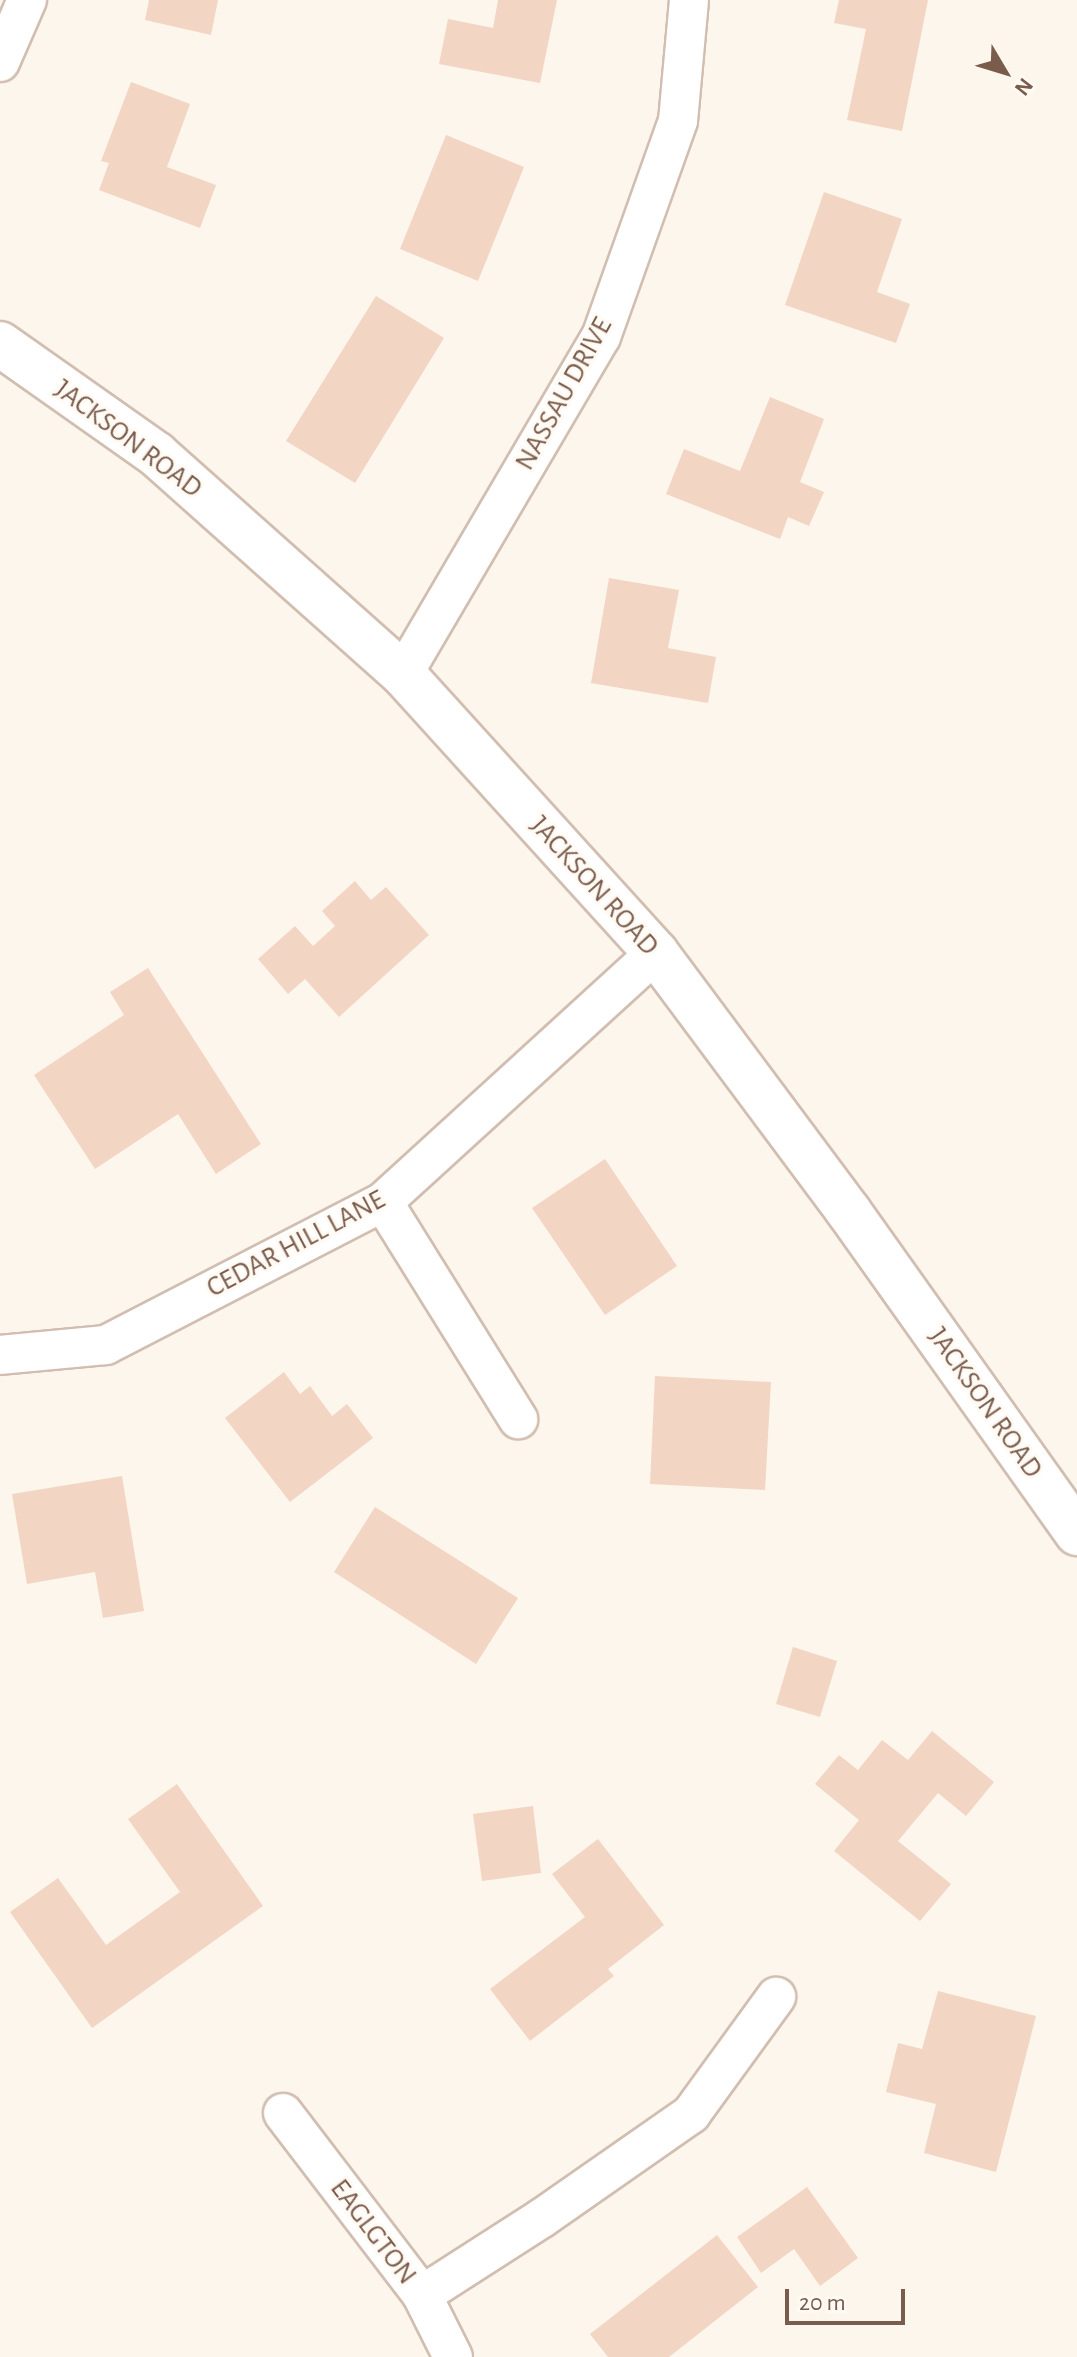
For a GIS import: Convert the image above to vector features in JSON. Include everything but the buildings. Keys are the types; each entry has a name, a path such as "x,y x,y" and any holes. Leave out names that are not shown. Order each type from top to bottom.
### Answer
{"main road":[{"name":"JACKSON ROAD","path":"0,344 156,454 403,674 656,953 849,1212 1077,1533"}],"street":[{"path":"0,62 27,0"},
{"name":"NASSAU DRIVE","path":"403,674 601,337 678,121 689,0"},
{"name":"CEDAR HILL LANE","path":"0,1355 106,1345 383,1202 656,953"},
{"path":"383,1202 518,1419"},
{"path":"422,2295 542,2218 691,2114 776,1997"},
{"name":"EAGLGTON","path":"283,2113 422,2295 453,2357"}]}
